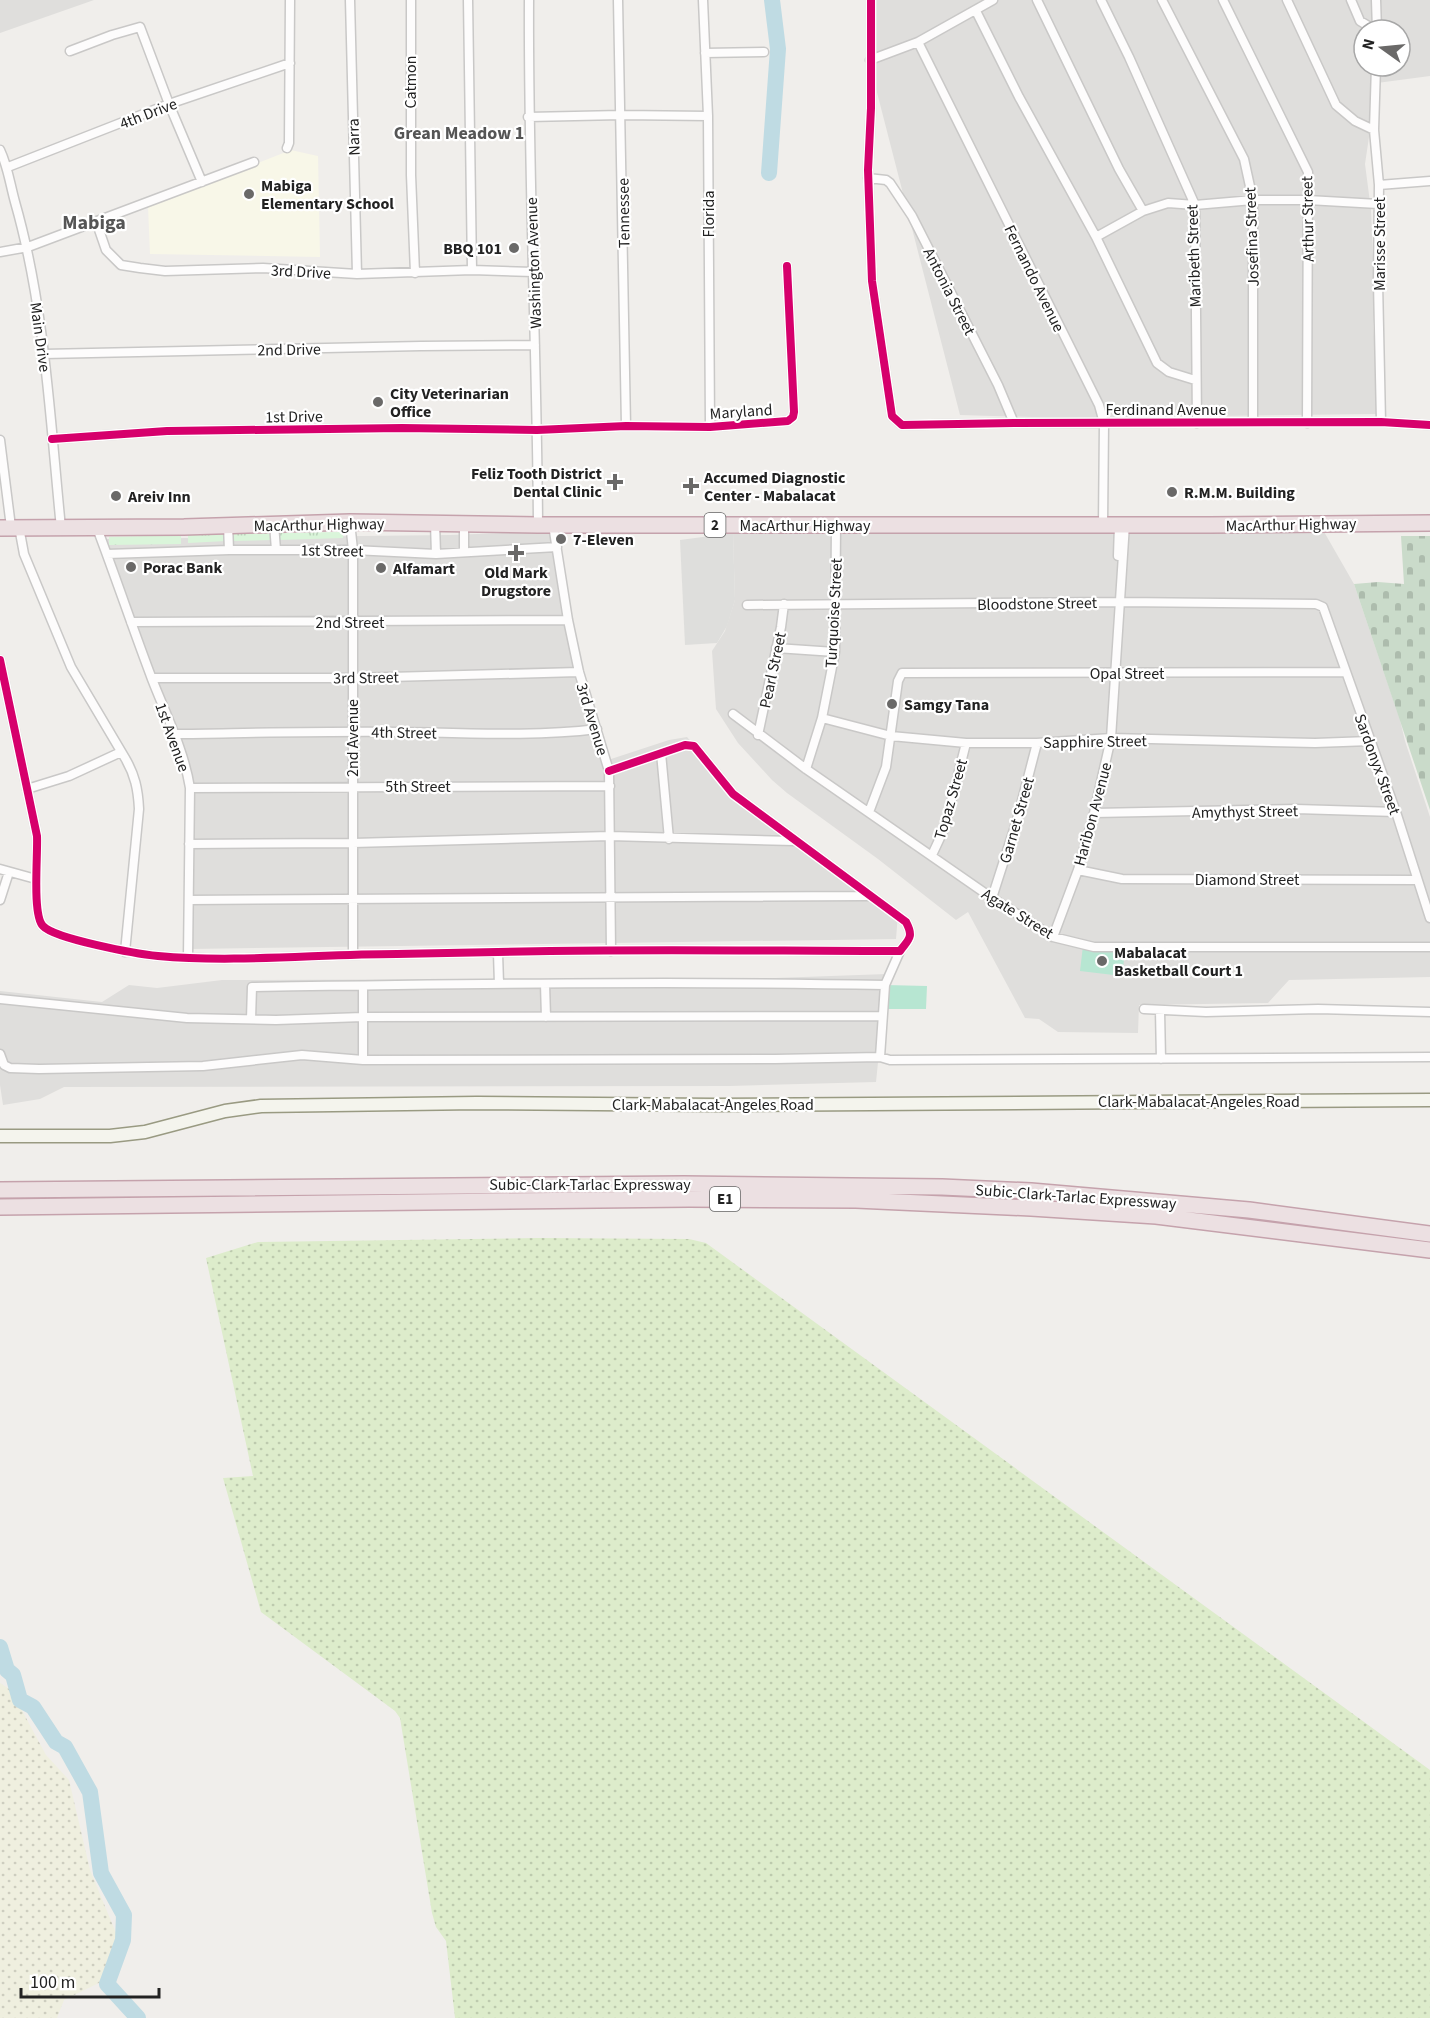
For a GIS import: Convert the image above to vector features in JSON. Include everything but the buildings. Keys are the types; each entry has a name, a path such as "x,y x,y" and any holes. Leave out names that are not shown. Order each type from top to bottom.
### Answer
{"highway":[{"name":"MacArthur Highway","path":"10,528 350,522 545,525 1430,523"},
{"name":"Subic-Clark-Tarlac Expressway","path":"0,1190 684,1184 942,1187 1031,1191 1249,1210 1430,1234"},
{"name":"Subic-Clark-Tarlac Expressway","path":"0,1207 856,1200 1156,1216 1430,1250"}],"main road":[{"name":"Clark-Mabalacat-Angeles Road","path":"5,1136 145,1132 225,1111 272,1106 465,1103 714,1105 1430,1100"}],"street":[{"path":"287,148 289,143 290,0"},
{"name":"Narra","path":"350,0 357,274"},
{"name":"Catmon","path":"411,0 411,175 415,273"},
{"path":"468,0 472,270"},
{"name":"Washington Avenue","path":"529,0 528,117 537,430 545,525"},
{"name":"Tennessee","path":"618,0 626,426"},
{"name":"Florida","path":"703,0 708,116 710,428"},
{"path":"868,178 871,108 871,0"},
{"path":"870,60 918,42 993,0"},
{"path":"1037,0 1119,169 1143,211"},
{"name":"Maribeth Street","path":"1101,0 1195,205 1197,423"},
{"name":"Josefina Street","path":"1162,0 1244,159 1253,200 1253,422"},
{"name":"Arthur Street","path":"1223,0 1308,172 1307,423"},
{"path":"1287,0 1336,105 1355,121 1374,130"},
{"path":"1350,0 1359,18"},
{"path":"1376,0 1376,18"},
{"path":"976,11 1019,97 1096,237 1157,363 1168,372 1196,380"},
{"path":"70,51 140,27 202,182"},
{"name":"Fernando Avenue","path":"918,42 1099,405 1104,423 1103,525"},
{"path":"705,53 764,52"},
{"name":"4th Drive","path":"8,167 169,104 290,63"},
{"name":"Marisse Street","path":"1376,78 1374,130 1379,185 1381,422"},
{"path":"528,117 708,116"},
{"name":"Main Drive","path":"0,150 8,167 4,179 28,247 44,354 61,528"},
{"path":"0,252 28,247 254,162"},
{"name":"Ferdinand Avenue","path":"868,178 872,281 892,416 902,425 1253,422 1430,424"},
{"name":"Antonia Street","path":"868,178 886,180 890,183 912,216 998,385 1014,423"},
{"path":"1379,185 1430,181"},
{"path":"1096,237 1143,211 1168,203 1195,205 1253,200 1308,200 1378,204"},
{"name":"3rd Drive","path":"96,220 106,250 121,265 165,271 263,268 357,274 472,270 533,272"},
{"name":"Maryland","path":"537,430 626,426 710,428 789,421 793,417 794,404 787,266"},
{"name":"2nd Drive","path":"44,354 535,345"},
{"name":"1st Drive","path":"52,439 167,431 402,428 537,430"},
{"path":"0,440 10,528 24,554 71,667 133,772 138,789 139,809 125,952"},
{"name":"2nd Avenue","path":"350,522 353,550 351,786 353,954"},
{"path":"274,524 276,550"},
{"path":"435,524 436,554"},
{"path":"464,524 464,552"},
{"name":"Haribon Avenue","path":"1053,938 1078,870 1111,738 1120,602 1118,572 1122,524"},
{"path":"228,525 229,550"},
{"name":"3rd Avenue","path":"545,525 557,547 568,620 579,672 609,771 611,951"},
{"name":"Turquoise Street","path":"806,769 822,718 835,652 836,525"},
{"name":"1st Avenue","path":"97,528 175,734 188,775 190,788 188,957"},
{"name":"1st Street","path":"107,554 229,550 353,550 436,554 557,547"},
{"name":"Bloodstone Street","path":"747,605 1120,602 1316,604 1326,609"},
{"name":"Pearl Street","path":"758,735 784,604"},
{"name":"Sardonyx Street","path":"1326,609 1430,918"},
{"name":"2nd Street","path":"131,622 568,620"},
{"path":"776,648 835,652"},
{"path":"1,665 37,836 36,879 39,921 44,928 71,937 125,952 188,957 611,951 900,951"},
{"name":"3rd Street","path":"152,678 352,678 579,672"},
{"name":"Opal Street","path":"891,736 899,676 907,672 1346,672"},
{"name":"Agate Street","path":"733,714 806,769 1053,938 1094,947 1430,947"},
{"name":"Sapphire Street","path":"822,718 891,736 966,743 1037,743 1111,738 1315,743 1370,741"},
{"name":"4th Street","path":"175,734 352,731 526,733 597,729"},
{"path":"869,812 886,767 891,736"},
{"name":"Topaz Street","path":"932,855 945,827 966,743"},
{"name":"Garnet Street","path":"992,898 1017,820 1037,743"},
{"path":"609,771 685,745 694,746 733,794 867,896 906,922 910,930 910,939 900,951 885,985 880,1057"},
{"path":"27,789 69,776 121,752"},
{"path":"661,753 669,839"},
{"name":"5th Street","path":"190,788 610,786"},
{"name":"Amythyst Street","path":"1094,813 1296,809 1396,812"},
{"path":"189,844 352,843 610,836 794,841"},
{"path":"0,900 2,869 36,879"},
{"name":"Diamond Street","path":"1078,870 1122,879 1416,880"},
{"path":"189,900 352,897 867,896"},
{"path":"498,953 499,984"},
{"path":"251,1019 252,987 775,983 885,985"},
{"path":"545,984 546,1017"},
{"path":"363,986 363,1060"},
{"path":"0,999 187,1018 882,1016"},
{"path":"1144,1009 1206,1012 1318,1009 1430,1012"},
{"path":"1160,1011 1161,1059"},
{"path":"0,1054 4,1065 10,1068 30,1069 203,1066 302,1055 363,1060 880,1057 890,1060 1430,1058"}],"shaded area":[{"path":"0,0 94,0 0,33"},
{"path":"875,0 1430,0 1430,76 1377,83 1365,164 1371,210 1376,414 1066,418 960,415 872,73"},
{"name":"Mabiga Elementary School","path":"291,150 318,156 320,257 150,254 148,206"},
{"path":"801,527 1323,530 1354,584 1430,817 1430,977 1289,980 1268,1003 1139,1005 1138,1033 1058,1032 1039,1019 1025,1018 968,912 956,920 878,859 787,793 738,743 716,709 712,651 725,631 735,600 733,533"},
{"path":"553,531 573,659 608,760 669,740 687,737 720,776 771,822 844,871 850,880 898,914 896,939 190,949 190,781 175,726 104,539 450,535"},
{"path":"733,533 735,600 727,626 717,643 685,645 680,540"},
{"path":"887,974 876,1082 730,1086 64,1087 40,1099 3,1105 0,1085 0,991 102,1002 129,985 157,988 222,980 775,978"}],"green space":[{"path":"272,532 272,540 232,541 232,533"},
{"path":"343,532 343,538 278,540 278,533"},
{"path":"225,533 226,541 188,543 188,535"},
{"path":"181,535 181,544 109,545 109,537"},
{"path":"1401,536 1430,536 1430,810 1354,584 1378,582 1404,584"},
{"name":"Mabalacat Basketball Court 1","path":"1083,946 1125,951 1122,976 1080,971"},
{"path":"886,985 927,986 926,1009 886,1009"},
{"path":"538,1238 689,1239 706,1243 1430,1770 1430,2018 455,2018 446,1941 436,1927 432,1913 400,1718 395,1711 261,1612 223,1478 253,1476 206,1258 258,1242"},
{"path":"0,1683 11,1690 46,1755 69,1780 90,1870 116,1933 117,1953 105,1980 64,2000 57,2018 0,2018"}],"waterway":[{"path":"769,173 778,49 772,0"},
{"path":"0,1647 7,1670 13,1675 20,1700 33,1707 56,1742 65,1747 90,1792 101,1873 124,1915 123,1940 107,1984 138,2018"}],"cycle path":[{"path":"871,0 871,108 868,170 872,281 892,416 902,425 1381,422 1430,425"},
{"path":"52,439 167,431 402,428 537,430 626,426 710,427 788,421 793,417 794,412 787,266"},
{"path":"0,660 37,836 37,897 40,920 43,926 63,936 148,955 217,959 594,950 900,951 908,941 910,931 906,922 733,794 694,746 685,745 609,771"}],"place":[{"name":"Mabiga Elementary School","path":"249,194"},
{"name":"BBQ 101","path":"514,248"},
{"name":"City Veterinarian Office","path":"378,402"},
{"name":"Feliz Tooth District Dental Clinic","path":"615,482"},
{"name":"Accumed Diagnostic Center - Mabalacat","path":"691,486"},
{"name":"R.M.M. Building","path":"1172,492"},
{"name":"Areiv Inn","path":"116,496"},
{"name":"7-Eleven","path":"561,539"},
{"name":"Old Mark Drugstore","path":"516,553"},
{"name":"Porac Bank","path":"131,567"},
{"name":"Alfamart","path":"381,568"},
{"name":"Samgy Tana","path":"892,704"},
{"name":"Mabalacat Basketball Court 1","path":"1102,961"}],"district":[{"name":"Grean Meadow 1","path":"459,133"},
{"name":"Mabiga","path":"94,222"}]}
